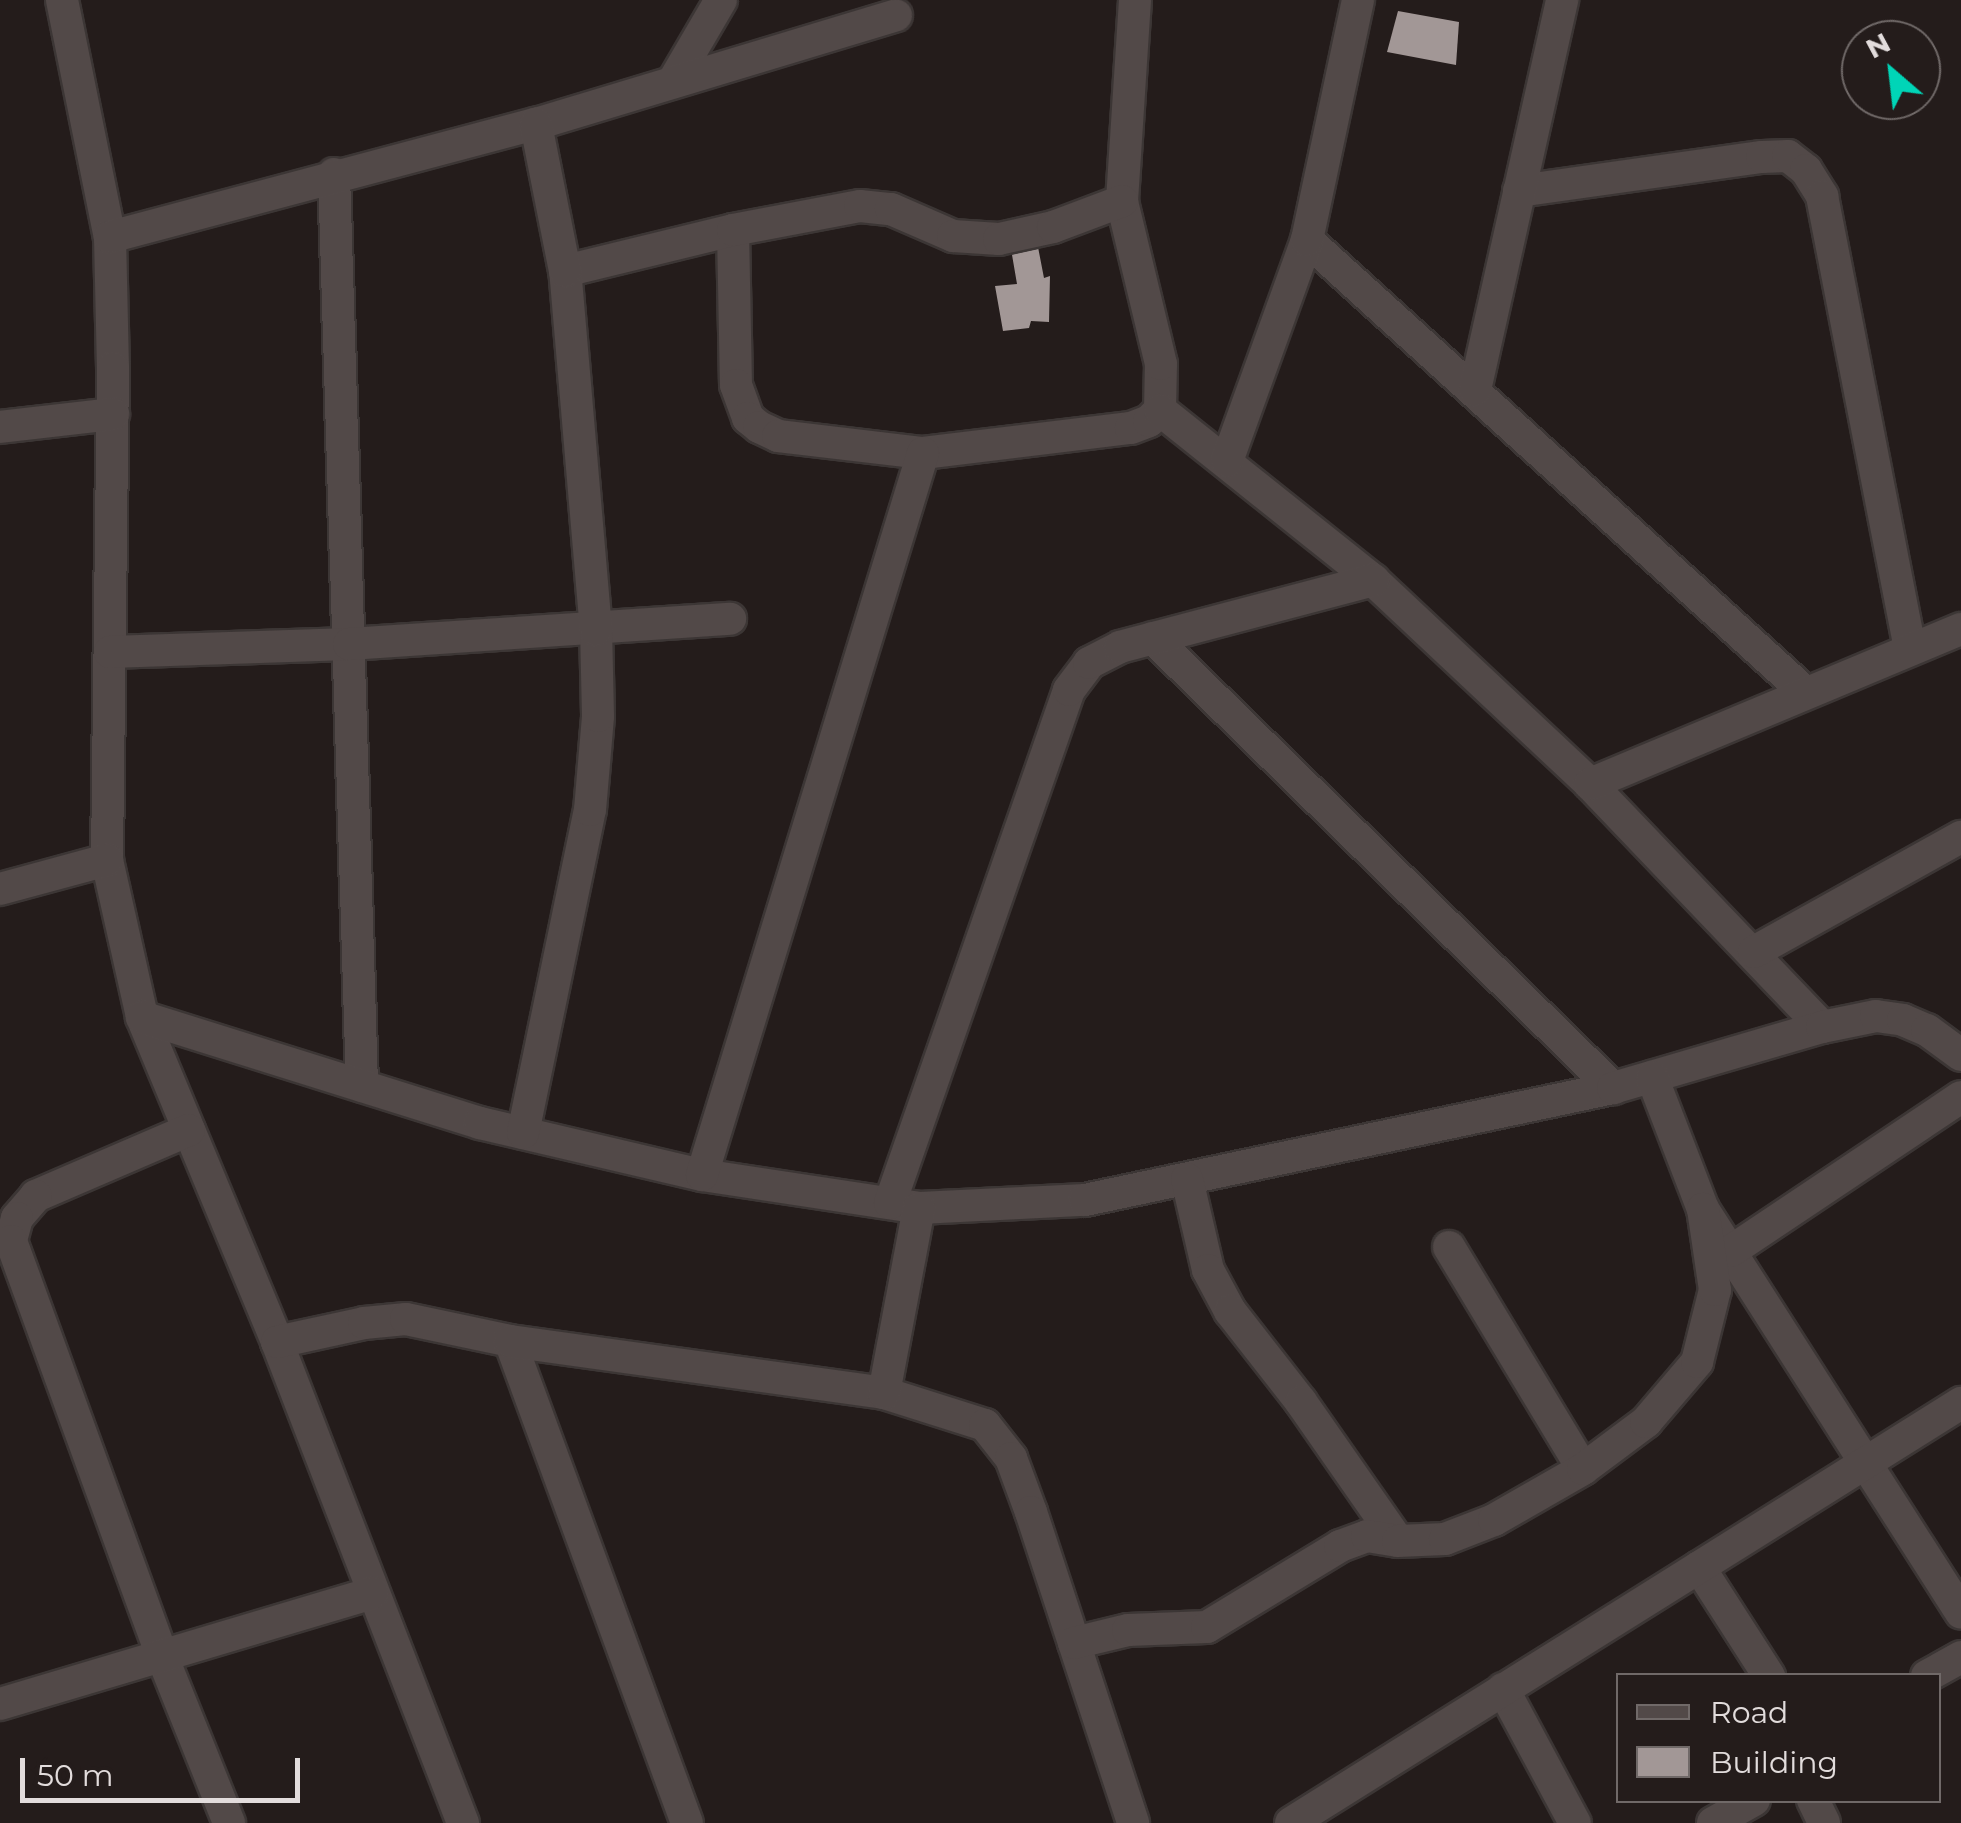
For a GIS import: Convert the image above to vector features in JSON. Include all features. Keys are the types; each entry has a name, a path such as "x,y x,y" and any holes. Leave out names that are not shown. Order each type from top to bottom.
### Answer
{"street":[{"path":"62,0 110,238 113,414 107,860 142,1017 277,1342 463,1823"},
{"path":"673,82 721,0"},
{"path":"733,230 736,385 748,418 778,436 923,453 1131,428 1149,421 1160,410 1161,364 1122,201 1135,0"},
{"path":"1227,461 1307,240 1358,0"},
{"path":"1475,390 1562,0"},
{"path":"110,238 334,174 536,124 896,16"},
{"path":"523,1133 590,810 598,716 596,630 565,271 536,124"},
{"path":"1520,190 1775,156 1788,156 1806,170 1822,196 1910,648"},
{"path":"334,174 362,1086"},
{"path":"565,271 733,230 860,206 891,209 953,236 998,238 1053,227 1122,201"},
{"path":"1307,240 1805,692"},
{"path":"1160,410 1373,580 1590,784 1822,1026"},
{"path":"0,427 113,414"},
{"path":"702,1175 923,453"},
{"path":"884,1393 904,1206 1068,690 1089,663 1120,647 1373,580"},
{"path":"110,652 349,644 730,620"},
{"path":"1590,784 1961,630"},
{"path":"1154,638 1613,1088"},
{"path":"1754,952 1961,836"},
{"path":"0,888 107,860"},
{"path":"142,1017 523,1133 702,1175 904,1206 1085,1200 1613,1088 1822,1026 1876,1016 1903,1020 1949,1042 1961,1054"},
{"path":"1652,1077 1704,1209 1961,1612"},
{"path":"1731,1251 1961,1097"},
{"path":"190,1130 36,1196 17,1218 11,1241 221,1820"},
{"path":"1186,1179 1208,1270 1230,1311 1301,1402 1398,1541"},
{"path":"1074,1643 1128,1630 1208,1626 1340,1546 1367,1536 1398,1541 1445,1539 1494,1520 1583,1469 1646,1422 1698,1362 1715,1290 1704,1209"},
{"path":"1449,1247 1583,1469"},
{"path":"277,1342 364,1322 406,1319 510,1341 884,1393 985,1425 1011,1458 1133,1823"},
{"path":"510,1341 687,1823"},
{"path":"1291,1823 1961,1403"},
{"path":"1699,1567 1767,1673"},
{"path":"0,1704 373,1593"},
{"path":"1932,1673 1961,1657"},
{"path":"1503,1689 1574,1823"},
{"path":"1713,1823 1749,1803"}],"building":[{"path":"1398,11 1459,22 1456,65 1387,52"},
{"path":"1038,247 1044,278 1050,276 1049,322 1031,321 1029,328 1003,331 995,286 1017,284 1011,249"}]}
